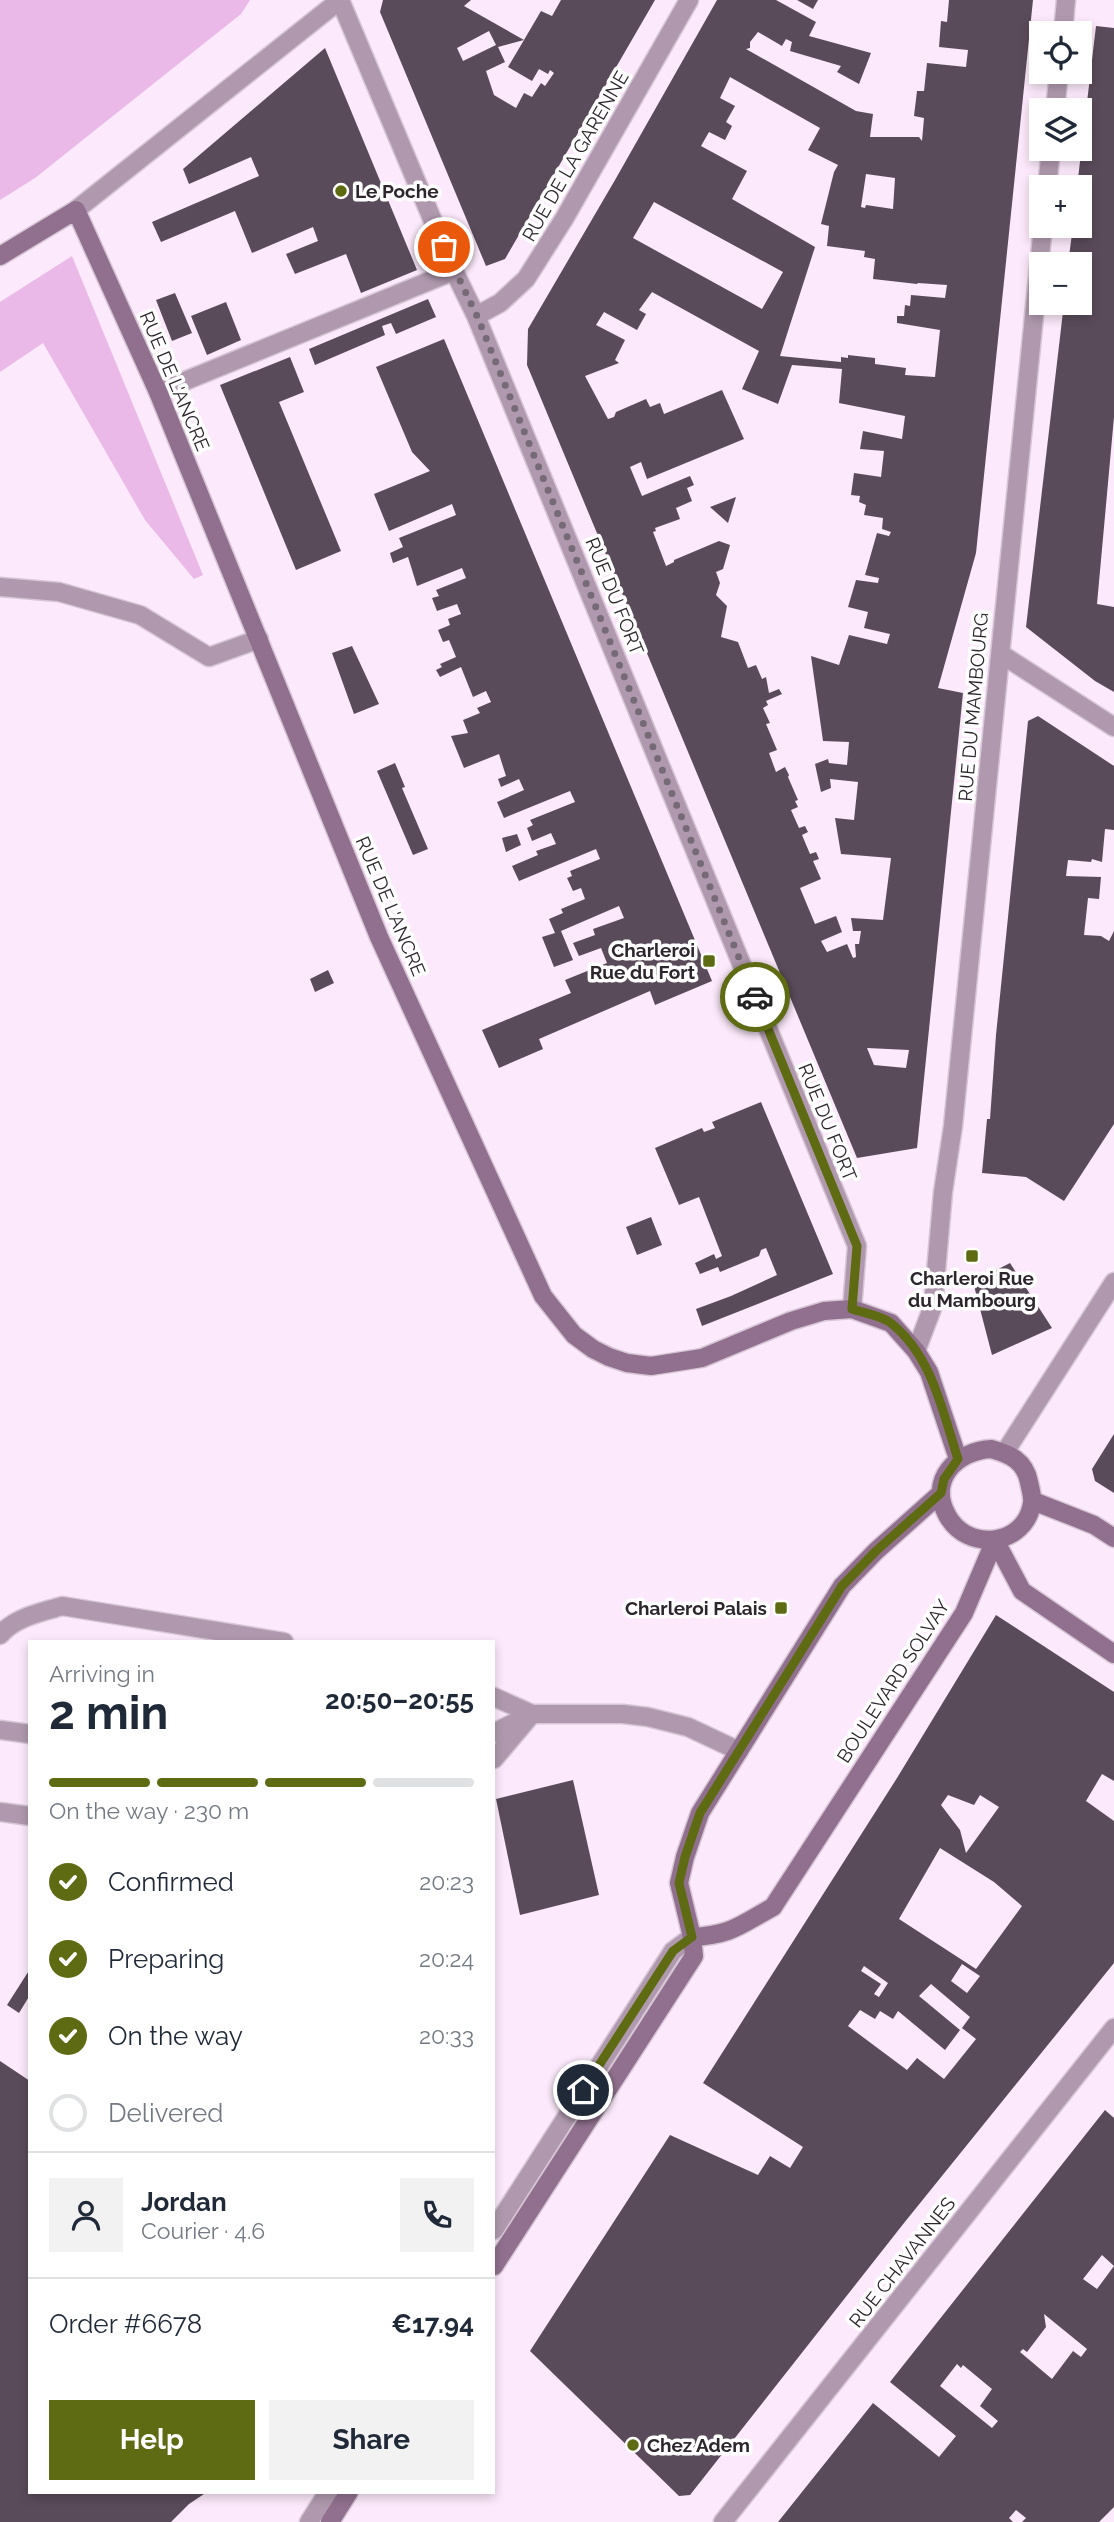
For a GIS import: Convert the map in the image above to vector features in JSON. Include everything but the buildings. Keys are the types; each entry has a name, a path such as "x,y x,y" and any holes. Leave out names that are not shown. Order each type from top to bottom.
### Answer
{"street":[{"path":"0,256 76,210 340,0"},
{"name":"RUE DU FORT","path":"340,0 454,271 477,316 857,1246 852,1309"},
{"name":"RUE DE LA GARENNE","path":"477,316 500,303 526,279 564,219 690,0"},
{"path":"1064,21 1066,0"},
{"name":"RUE DE L'ANCRE","path":"76,210 158,392 379,937 543,1296 574,1335 609,1357 651,1366 702,1358 791,1321 824,1311 852,1309"},
{"name":"RUE DU MAMBOURG","path":"916,1351 933,1306 1042,238"},
{"path":"158,392 454,271"},
{"path":"0,587 59,592 140,615 209,657 259,639"},
{"path":"1001,654 1114,727"},
{"path":"1005,1452 1114,1282"},
{"path":"852,1309 891,1322 916,1351 929,1372 958,1459"},
{"path":"991,1448 1005,1452 1018,1460 1027,1471 1033,1501 1029,1515 1014,1532 982,1542 960,1531 943,1509 941,1493 944,1479 958,1459 976,1450 991,1448"},
{"path":"495,2264 694,1956 679,1883 700,1813 842,1586 876,1551 941,1493"},
{"path":"1033,1501 1094,1525 1114,1538"},
{"path":"995,1540 1022,1591 1114,1654"},
{"name":"BOULEVARD SOLVAY","path":"692,1937 715,1936 735,1930 773,1907 875,1746 964,1613 995,1540"},
{"path":"0,1635 7,1627 26,1617 62,1606 272,1640"},
{"path":"495,1697 532,1714 623,1714 648,1717 688,1727 739,1751"},
{"path":"495,1732 532,1714"},
{"path":"495,1758 532,1714"},
{"path":"0,1730 28,1734"},
{"path":"0,1812 28,1816"},
{"path":"495,2228 673,1951 692,1937"},
{"name":"RUE CHAVANNES","path":"723,2522 1114,2028"},
{"path":"309,2522 327,2494"},
{"path":"330,2522 348,2494"}],"shaded area":[{"path":"0,0 250,0 241,14 35,178 0,200"},
{"path":"72,256 203,575 194,579 145,520 43,343 0,372 0,302"}],"way so far":[{"path":"444,247 477,316 755,997"}],"place":[{"name":"Le Poche","path":"341,191"},
{"name":"Charleroi Rue du Fort","path":"709,961"},
{"name":"Charleroi Rue du Mambourg","path":"972,1256"},
{"name":"Charleroi Palais","path":"781,1608"},
{"name":"Chez Adem","path":"633,2445"}],"route":[{"path":"583,2090 673,1951 692,1937 679,1883 700,1813 842,1586 876,1551 941,1493 944,1479 958,1459 929,1372 916,1351 891,1322 852,1309 857,1246 755,997"}]}
